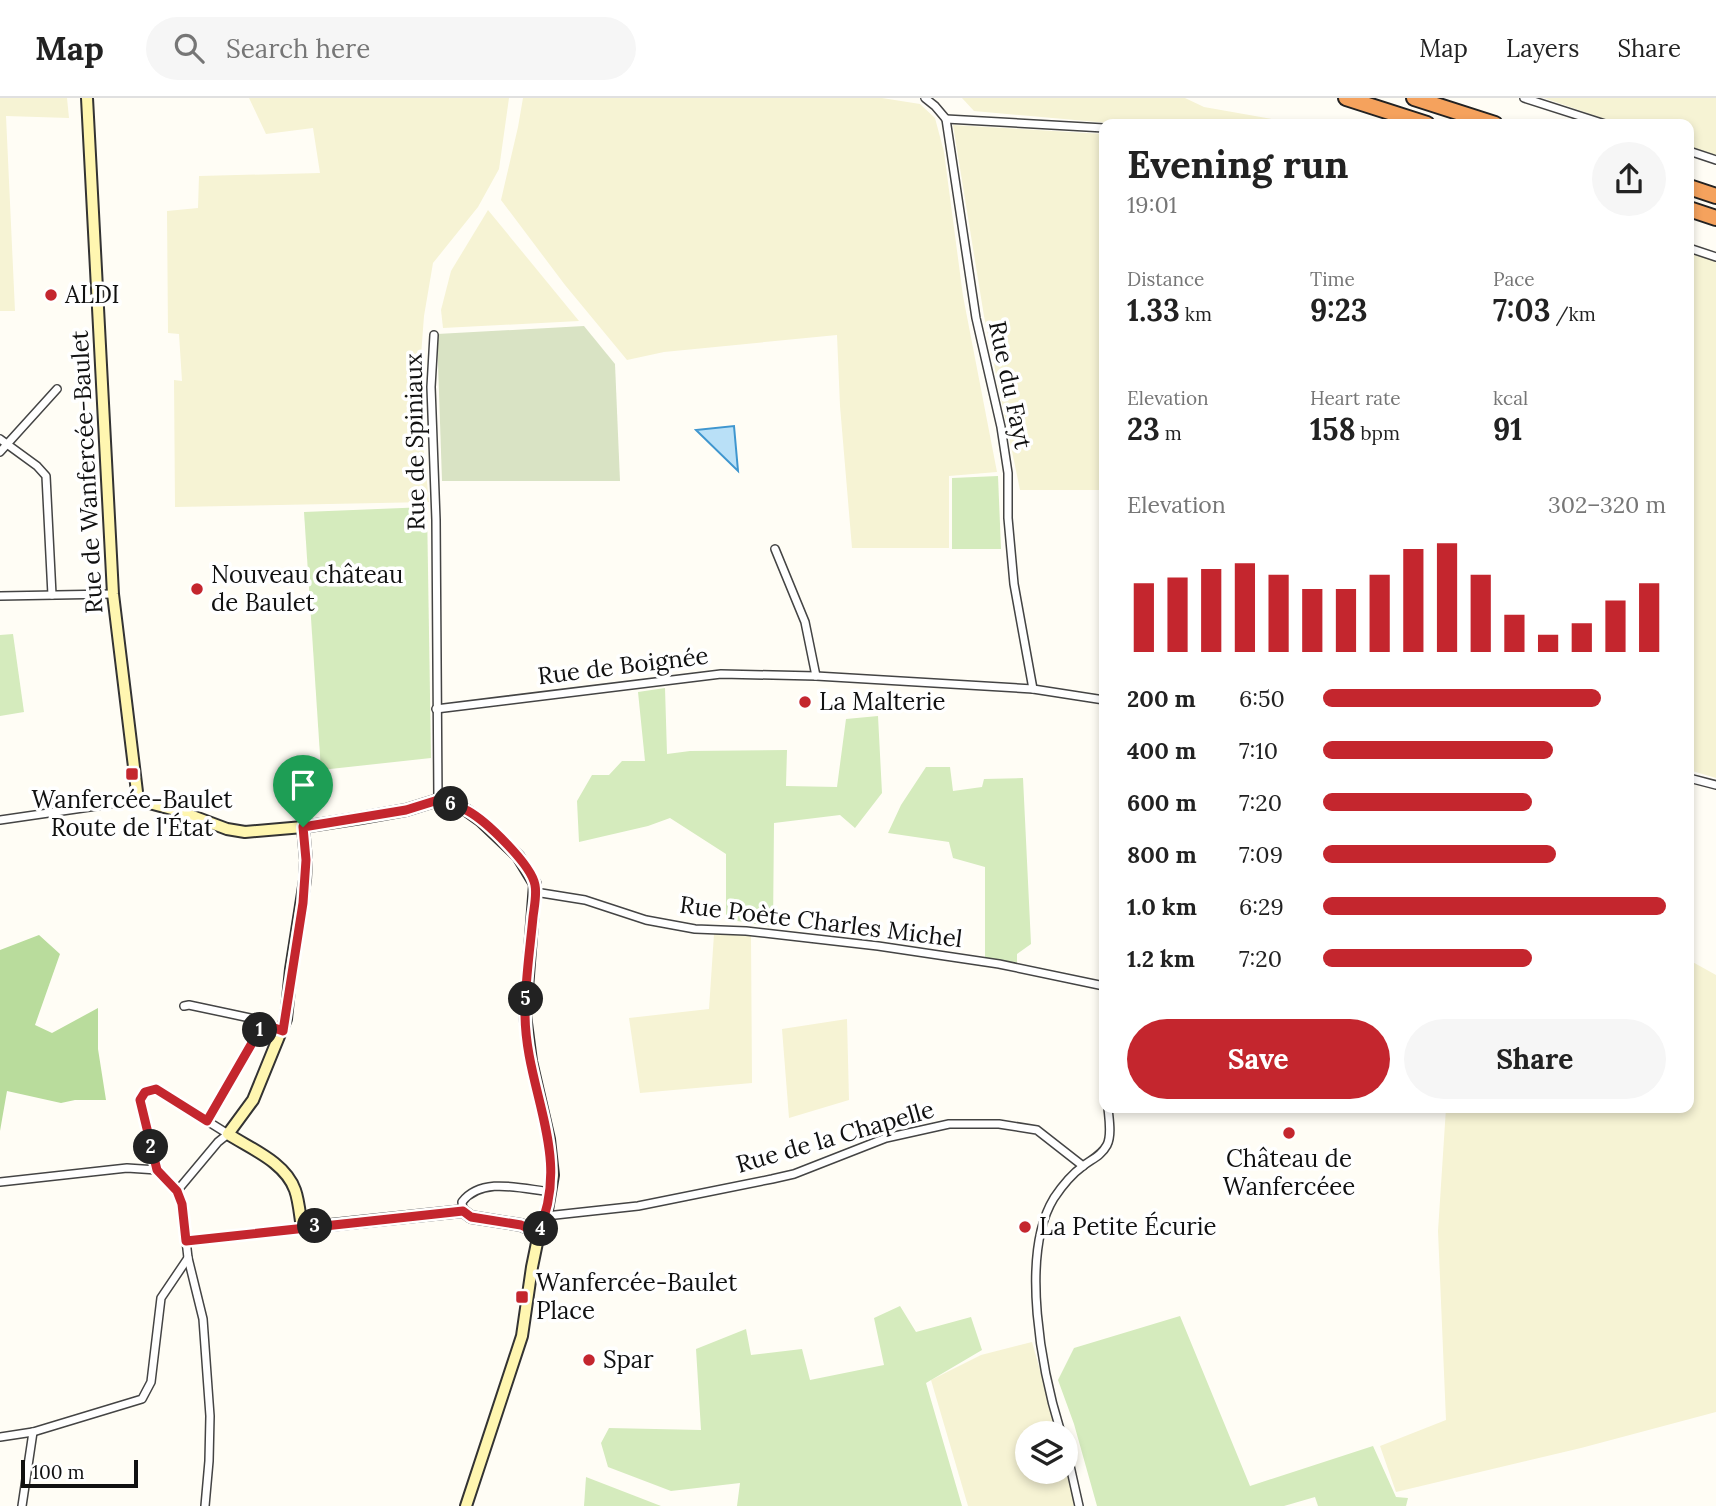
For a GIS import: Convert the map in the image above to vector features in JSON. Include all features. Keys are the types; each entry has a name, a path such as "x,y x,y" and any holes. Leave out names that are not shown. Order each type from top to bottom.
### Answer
{"highway":[{"path":"1346,98 1411,119"},
{"path":"1414,98 1479,119"},
{"path":"1694,189 1716,196"},
{"path":"1694,211 1716,218"}],"main road":[{"name":"Rue de Wanfercée-Baulet","path":"86,98 113,594 138,800"},
{"path":"138,800 235,831 303,827 406,810 438,800 466,810 495,833 518,856 535,884 525,1014 531,1061 550,1139 553,1175 546,1216 538,1233 522,1335 466,1506"},
{"path":"303,827 306,860 303,903 283,1031 253,1100 228,1134 262,1154 284,1172 295,1190 302,1228 463,1211 471,1217 521,1225 538,1233"}],"street":[{"path":"925,98 946,119 1099,128"},
{"path":"1524,98 1589,119"},
{"name":"Rue du Fayt","path":"946,119 976,318 1001,427 1008,473 1008,518 1014,584 1033,689"},
{"path":"1694,153 1716,160"},
{"path":"1694,250 1716,257"},
{"name":"Rue de Spiniaux","path":"434,335 431,387 436,520 438,800"},
{"path":"0,452 4,442 57,389"},
{"path":"4,442 37,466 46,477 52,595"},
{"path":"775,549 805,622 816,676"},
{"path":"0,596 113,594"},
{"name":"Rue de Boignée","path":"436,709 721,674 816,676 1033,689 1099,699"},
{"path":"1694,779 1716,785"},
{"path":"0,820 138,800"},
{"name":"Rue Poète Charles Michel","path":"535,892 585,900 646,920 695,929 746,931 878,946 999,964 1099,985"},
{"path":"184,1006 221,1010 283,1031"},
{"path":"207,1121 263,1024"},
{"path":"177,1191 218,1142 228,1134 156,1089 145,1092 140,1100 141,1108 157,1170 177,1191 182,1204 188,1258 203,1319 209,1461 205,1506"},
{"path":"1057,1421 1049,1396 1036,1305 1041,1226 1054,1198 1069,1178 1096,1158 1108,1144 1108,1113"},
{"name":"Rue de la Chapelle","path":"546,1216 638,1206 794,1174 886,1138 949,1124 999,1124 1037,1129 1083,1166"},
{"path":"0,1182 127,1168 157,1170"},
{"path":"463,1211 462,1202 469,1193 481,1187 497,1186 551,1192"},
{"path":"186,1241 302,1228"},
{"path":"0,1437 33,1432 142,1399 151,1382 161,1298 188,1258"},
{"path":"22,1506 33,1432"},
{"path":"1074,1484 1079,1506"}],"shaded area":[{"path":"0,98 67,98 69,118 6,116 15,311 0,311"},
{"path":"249,98 509,98 499,169 478,207 433,263 424,316 418,396 429,502 175,507 174,380 182,381 179,334 168,333 167,211 198,208 199,176 320,173 313,128 266,134"},
{"path":"523,98 882,98 920,104 935,118 944,152 963,296 997,472 949,476 949,548 852,548 837,335 664,352 627,360 565,285 501,200"},
{"path":"962,98 1185,98 1204,107 1272,119 1099,119 1099,122 974,111"},
{"path":"1544,98 1716,98 1716,155 1694,148 1694,119 1605,119"},
{"path":"953,125 1099,134 1099,490 1020,490 984,316"},
{"path":"488,210 579,321 443,328 441,310 451,271"},
{"path":"1694,253 1716,260 1716,778 1694,771"},
{"path":"714,934 751,935 752,1083 640,1093 629,1018 709,1009"},
{"path":"1694,963 1716,975 1716,1412 1581,1448 1396,1492 1380,1446 1446,1420 1438,1231 1446,1113 1694,1113"},
{"path":"847,1019 849,1100 789,1118 782,1029"},
{"path":"1032,1342 1055,1421 1015,1421 1015,1484 1073,1484 1079,1506 968,1506 931,1380 981,1355"}],"green space":[{"path":"584,326 615,364 620,481 442,481 437,334"},
{"path":"998,476 1001,549 952,549 952,478"},
{"path":"427,507 431,758 321,770 304,512"},
{"path":"13,634 24,712 0,716 0,635"},
{"path":"665,688 667,754 690,751 787,750 786,786 837,787 846,719 878,716 882,793 855,828 840,815 774,823 773,927 726,919 726,854 670,818 648,826 579,842 577,801 592,775 609,775 622,761 645,761 638,692"},
{"path":"926,767 950,767 953,791 982,787 984,779 1023,778 1031,944 1017,954 1017,962 985,961 985,867 953,858 949,842 888,833 901,805"},
{"path":"39,935 60,954 35,1025 52,1033 98,1008 98,1049 106,1100 61,1103 7,1091 0,1131 0,950"},
{"path":"900,1306 916,1332 971,1317 982,1350 926,1383 962,1506 737,1506 740,1483 671,1491 608,1467 601,1443 609,1428 701,1430 696,1349 746,1329 751,1355 802,1349 810,1380 884,1365 874,1318"},
{"path":"1180,1316 1250,1486 1373,1446 1396,1497 1408,1498 1406,1506 1318,1506 1315,1497 1284,1506 1097,1506 1078,1438 1078,1421 1073,1421 1058,1380 1074,1348"},
{"path":"586,1477 661,1506 584,1506"}],"water":[{"path":"734,426 738,471 696,430"}],"place":[{"name":"ALDI","path":"51,295"},
{"name":"Nouveau château de Baulet","path":"197,589"},
{"name":"La Malterie","path":"805,702"},
{"name":"Wanfercée-Baulet Route de l'État","path":"132,774"},
{"name":"Château de Wanfercéee","path":"1289,1133"},
{"name":"La Petite Écurie","path":"1025,1227"},
{"name":"Wanfercée-Baulet Place","path":"522,1297"},
{"name":"Spar","path":"589,1360"}],"route":[{"path":"438,800 466,810 480,820 518,856 535,884 525,1014 531,1061 550,1139 553,1175 546,1216 538,1233 521,1225 471,1217 463,1211 186,1241 182,1204 177,1191 157,1170 140,1100 145,1092 156,1089 207,1121 263,1024 283,1031 303,903 306,860 303,827 406,810 438,800"}]}
